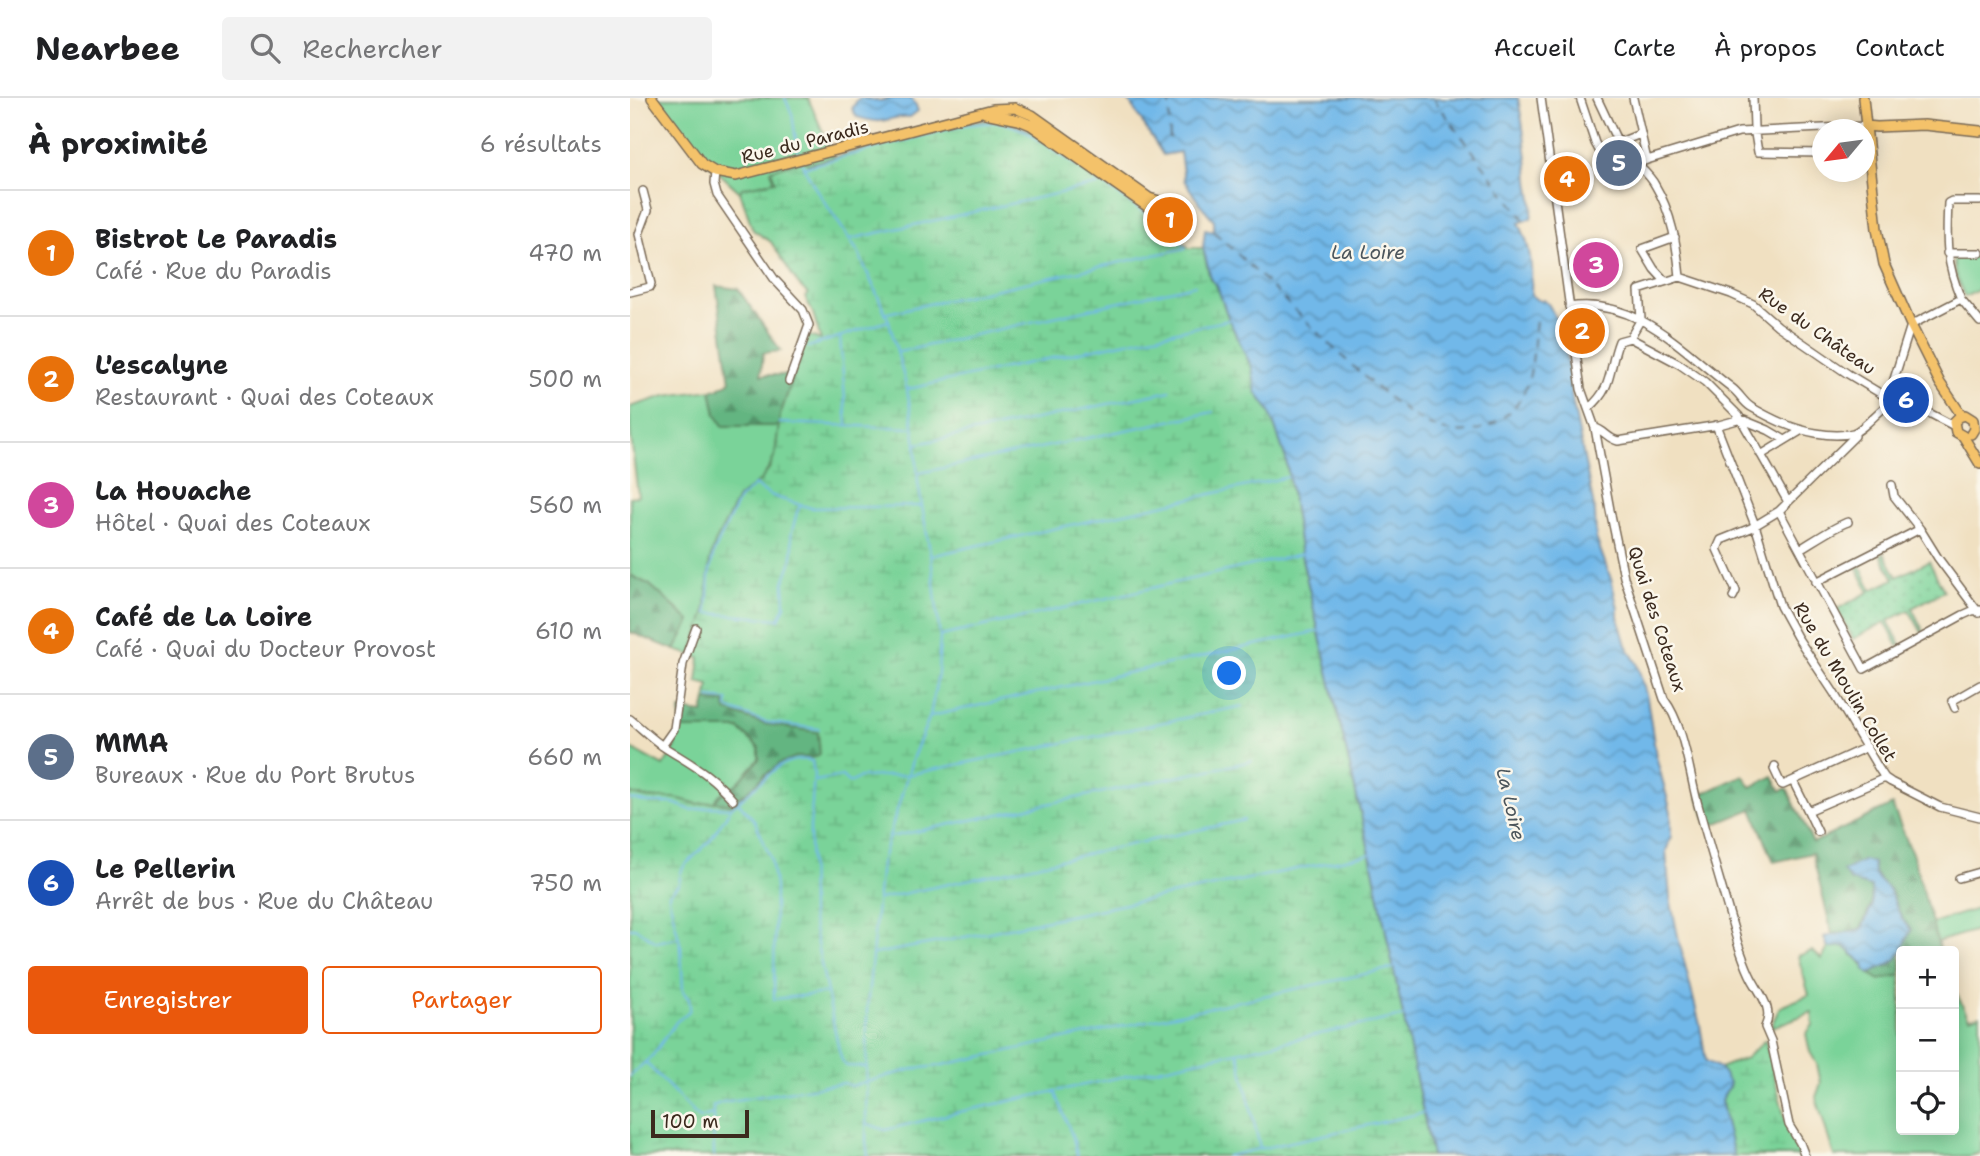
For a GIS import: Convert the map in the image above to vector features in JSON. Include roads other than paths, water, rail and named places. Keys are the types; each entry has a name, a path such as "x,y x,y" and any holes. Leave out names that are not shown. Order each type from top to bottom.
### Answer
{"main road":[{"path":"652,98 698,160 715,172"},
{"path":"1863,98 1865,119"},
{"name":"Rue du Paradis","path":"715,172 736,176 1005,107 1024,111 1149,198 1166,203 1151,209 1031,125 985,113"},
{"path":"1875,127 1924,125 1980,131"},
{"path":"1870,182 1880,249 1890,279 1910,325 1947,396 1957,420 1958,434 1974,428"},
{"path":"1957,420 1968,416 1974,428 1975,454 1980,464"}],"street":[{"name":"Quai des Coteaux","path":"1541,98 1581,389 1595,428 1624,577 1664,699 1674,717 1682,741 1698,807 1738,944 1767,1009 1769,1016 1765,1027 1771,1041 1789,1125 1805,1156"},
{"path":"1580,98 1595,143 1612,173 1739,132 1812,128"},
{"path":"1597,98 1618,142 1633,165 1655,184 1675,237 1680,277 1639,290 1641,319 1627,340"},
{"path":"1633,98 1647,160"},
{"path":"1753,98 1758,152 1812,153"},
{"path":"1618,142 1640,134"},
{"path":"715,172 717,195 775,280 803,310 809,325 789,381"},
{"path":"630,292 650,287 651,284 639,234 648,210 643,191"},
{"path":"1980,201 1948,203 1947,253 1951,275 1961,299 1980,322"},
{"path":"1665,281 1642,249 1675,237"},
{"path":"1947,253 1980,253"},
{"name":"Rue du Château","path":"1680,277 1753,304 1778,326 1883,395 1891,403 1957,420"},
{"path":"1733,597 1736,591 1717,549 1721,540 1779,511 1855,433 1891,403 1889,393 1910,325 1961,299"},
{"path":"1569,307 1587,304 1641,319 1687,352 1750,406 1780,423 1823,434 1855,433"},
{"path":"1589,408 1609,384 1619,341 1627,340 1679,365 1705,382 1741,419 1788,502"},
{"path":"1595,428 1618,441 1741,419 1785,440"},
{"name":"Rue du Moulin Collet","path":"1716,425 1755,525 1780,606 1885,778 1940,807 1980,817"},
{"path":"1761,455 1802,430"},
{"path":"1892,485 1894,496 1979,612"},
{"path":"1779,511 1864,669 1963,615 1972,611 1979,612"},
{"path":"1800,549 1848,522"},
{"path":"1816,582 1920,529"},
{"path":"662,746 674,729 682,664 696,628"},
{"path":"1955,708 1952,701 1980,685"},
{"path":"630,719 662,746 700,768 733,800"},
{"path":"1775,766 1783,785 1867,747"},
{"path":"1808,811 1885,778"},
{"path":"1793,781 1818,832"},
{"path":"1959,878 1980,872"}],"water":[{"path":"861,98 880,101 910,98 918,111 910,117 869,120 857,117 852,109"},
{"name":"La Loire","path":"1127,98 1518,98 1532,203 1531,218 1519,223 1527,241 1530,258 1531,295 1537,300 1545,300 1558,324 1563,325 1572,399 1595,512 1596,538 1611,579 1626,645 1637,664 1647,698 1656,756 1671,812 1671,837 1666,851 1670,898 1706,1061 1720,1068 1730,1084 1721,1101 1734,1156 1432,1156 1370,854 1301,554 1286,459 1269,410 1256,392 1252,368 1229,320 1217,286 1211,279 1203,248 1205,229 1214,231 1214,220 1184,180 1180,152 1163,155"},
{"path":"1864,860 1873,863 1874,872 1889,889 1902,919 1911,930 1904,946 1896,946 1894,961 1870,974 1865,970 1864,964 1844,946 1828,948 1824,937 1862,928 1872,905 1871,887 1851,881 1843,871"}],"waterway":[{"path":"785,98 792,114 798,154"},
{"path":"805,167 964,125 997,122 1026,131 1175,234 1186,248 887,313"},
{"path":"802,163 858,252 889,321 907,389 916,444 918,483 931,557 940,637 938,674 930,716 913,757 881,863 867,1009 868,1156"},
{"path":"850,239 1101,184"},
{"path":"899,352 1195,285"},
{"path":"908,389 1229,320"},
{"path":"808,347 888,321"},
{"path":"840,337 847,425"},
{"path":"917,444 1170,391"},
{"path":"919,473 1213,412"},
{"path":"779,423 911,428"},
{"path":"930,556 1288,477"},
{"path":"801,504 797,512 791,535 793,548 784,582 785,606 779,619 707,613 709,575 714,552 739,499 755,485 774,497 796,503 804,506 811,508 920,506"},
{"path":"941,636 1301,554"},
{"path":"931,716 1319,631"},
{"path":"709,698 728,700 727,708 765,722 819,729"},
{"path":"815,781 842,776 852,782 860,777 907,775 1243,706"},
{"path":"630,1076 653,1055 690,1007 689,999 683,992 681,947 669,894 679,884 684,866 709,842 731,808 779,766 799,760 812,761 814,775 810,827 811,915 839,1050 846,1066 865,1067"},
{"path":"890,837 1252,761"},
{"path":"630,799 650,803 673,803 691,810 731,808"},
{"path":"738,802 755,821 771,859 775,887 774,999 827,993"},
{"path":"879,899 1244,820"},
{"path":"874,954 1370,854"},
{"path":"630,928 635,928 656,942 677,938"},
{"path":"645,1062 699,1118 713,1114 713,1106 723,1102 844,1083 851,1086 913,1069 938,1066 1393,968"},
{"path":"868,1124 885,1130 1403,1016"},
{"path":"1238,1052 1260,1148"},
{"path":"1055,1091 1077,1156"},
{"path":"1227,1156 1423,1113"},
{"path":"713,1115 714,1156"}],"place":[{"name":"MMA","path":"1619,163"},
{"name":"Café de La Loire","path":"1567,179"},
{"name":"Bistrot Le Paradis","path":"1170,220"},
{"name":"La Houache","path":"1596,265"},
{"name":"L'escalyne","path":"1582,331"},
{"name":"Le Pellerin","path":"1906,400"}]}
